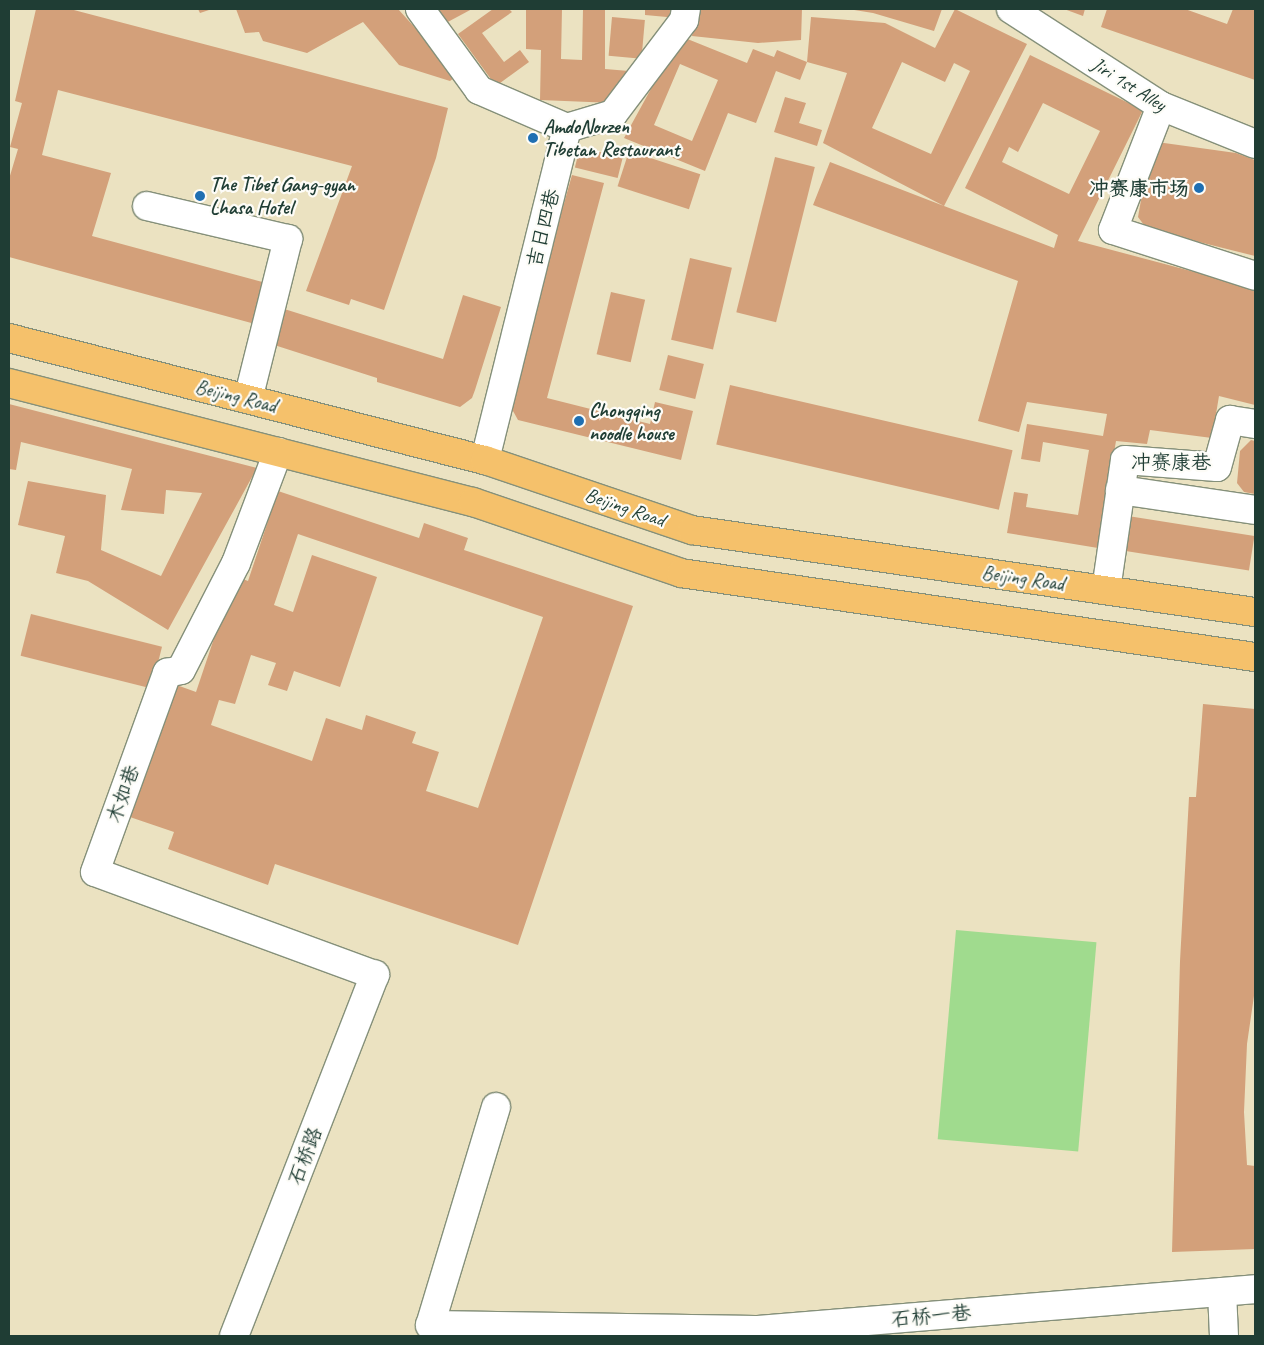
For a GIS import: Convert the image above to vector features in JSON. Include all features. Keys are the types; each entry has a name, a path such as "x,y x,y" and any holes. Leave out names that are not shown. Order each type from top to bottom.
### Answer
{"main road":[{"name":"Beijing Road","path":"9,338 485,460 692,530 1255,612"},
{"path":"9,383 473,502 681,573 1255,656"}],"street":[{"path":"420,9 479,90 567,128 613,114 684,20 686,9"},
{"name":"Jiri 1st Alley","path":"1011,9 1161,106 1255,144"},
{"path":"1161,106 1113,230 1255,276"},
{"name":"吉日四巷","path":"485,460 567,128"},
{"path":"147,206 288,239 248,399"},
{"name":"冲赛康巷","path":"1106,590 1125,460 1217,467 1230,420 1255,424"},
{"name":"木如巷","path":"278,452 236,563 181,670 167,673 95,872 375,975"},
{"path":"1120,490 1255,510"},
{"name":"石桥路","path":"234,1336 375,975"},
{"name":"石桥一巷","path":"496,1108 430,1325 758,1330 1255,1289"},
{"path":"1222,1292 1224,1336"}],"green space":[{"path":"956,930 1096,942 1078,1151 938,1139"}],"building":[{"path":"36,9 70,9 448,108 436,158 384,310 351,299 349,305 306,291 352,166 58,90 42,155 111,173 92,236 266,283 255,324 9,257 9,179 18,149 10,147 22,103 15,101"},
{"path":"198,9 212,9 200,13"},
{"path":"236,9 398,9 458,75 450,81 399,65 363,22 307,53 263,41 259,32 245,33"},
{"path":"432,9 472,9 444,24"},
{"path":"493,9 509,9 512,12 482,33 504,62 520,50 529,62 496,86 458,34"},
{"path":"526,9 562,9 561,59 582,60 583,9 605,9 605,69 629,71 628,83 617,83 614,103 540,100 541,50 526,49"},
{"path":"645,9 679,9 678,18 645,15"},
{"path":"695,9 802,9 801,40 758,43 692,36"},
{"path":"848,9 942,9 934,31 873,13"},
{"path":"955,9 1027,44 944,206 823,143 847,73 807,62 811,17 885,23 935,48","holes":["902,62 945,82 954,63 970,71 931,154 872,128"]},
{"path":"1064,9 1085,9 1083,16"},
{"path":"1107,9 1185,9 1227,24 1233,9 1255,9 1255,80 1101,27"},
{"path":"612,17 645,20 641,59 609,56"},
{"path":"680,36 747,63 753,49 774,57 777,50 807,62 800,80 776,71 756,123 728,113 705,171 624,138","holes":["680,64 718,80 692,141 654,125"]},
{"path":"1030,55 1143,110 1078,241 1255,288 1255,405 1219,396 1212,438 1150,430 1147,444 1116,441 1098,548 1007,533 1014,492 1028,494 1026,507 1078,515 1089,450 1043,442 1040,462 1021,459 1027,424 1103,436 1107,414 1027,402 1019,432 978,421 1018,281 813,205 830,162 1054,248 1058,235 965,188","holes":["1043,103 1100,131 1069,194 1002,162 1009,147 1018,152"]},
{"path":"785,97 806,103 799,123 822,130 817,146 774,132"},
{"name":"冲赛康市场","path":"1157,142 1236,153 1255,160 1255,256 1147,229 1138,217 1150,150"},
{"path":"580,147 623,158 618,178 575,167"},
{"path":"629,151 700,174 689,209 618,186"},
{"path":"775,157 815,167 776,322 736,312"},
{"path":"572,175 604,183 547,398 650,424 655,402 693,411 681,460 518,420 508,402"},
{"path":"690,258 732,268 713,350 671,340"},
{"path":"611,292 645,300 631,362 597,354"},
{"path":"463,295 501,307 472,398 460,407 377,382 377,378 268,343 278,307 443,359"},
{"path":"668,355 704,364 695,399 659,390"},
{"path":"730,385 1013,450 999,510 716,444"},
{"path":"9,404 257,468 168,630 88,581 56,573 65,536 18,525 28,481 106,495 101,550 161,576 202,493 166,490 164,514 121,510 132,469 21,442 16,470 9,469"},
{"path":"1251,440 1255,441 1255,494 1244,492 1237,483 1240,451"},
{"path":"278,491 419,538 424,523 468,538 464,550 633,606 518,945 275,864 268,885 168,849 174,832 124,815 171,683 196,692 235,576 248,581","holes":["298,534 543,617 478,808 426,791 439,752 412,743 416,732 366,715 362,730 326,718 312,761 211,725 219,700 235,704 251,655 276,663 268,685 287,691 294,671 340,687 377,577 312,555 293,612 274,605"]},
{"path":"1128,516 1254,536 1249,571 1123,551"},
{"path":"31,614 162,647 152,688 21,656"},
{"path":"1203,704 1255,709 1255,989 1247,1044 1244,1112 1247,1165 1255,1166 1255,1249 1172,1252 1180,961 1189,797 1196,797"}],"place":[{"name":"AmdoNorzen Tibetan Restaurant","path":"533,138"},
{"name":"冲赛康市场","path":"1199,188"},
{"name":"The Tibet Gang-gyan Lhasa Hotel","path":"200,196"},
{"name":"Chongqing noodle house","path":"579,421"}]}
